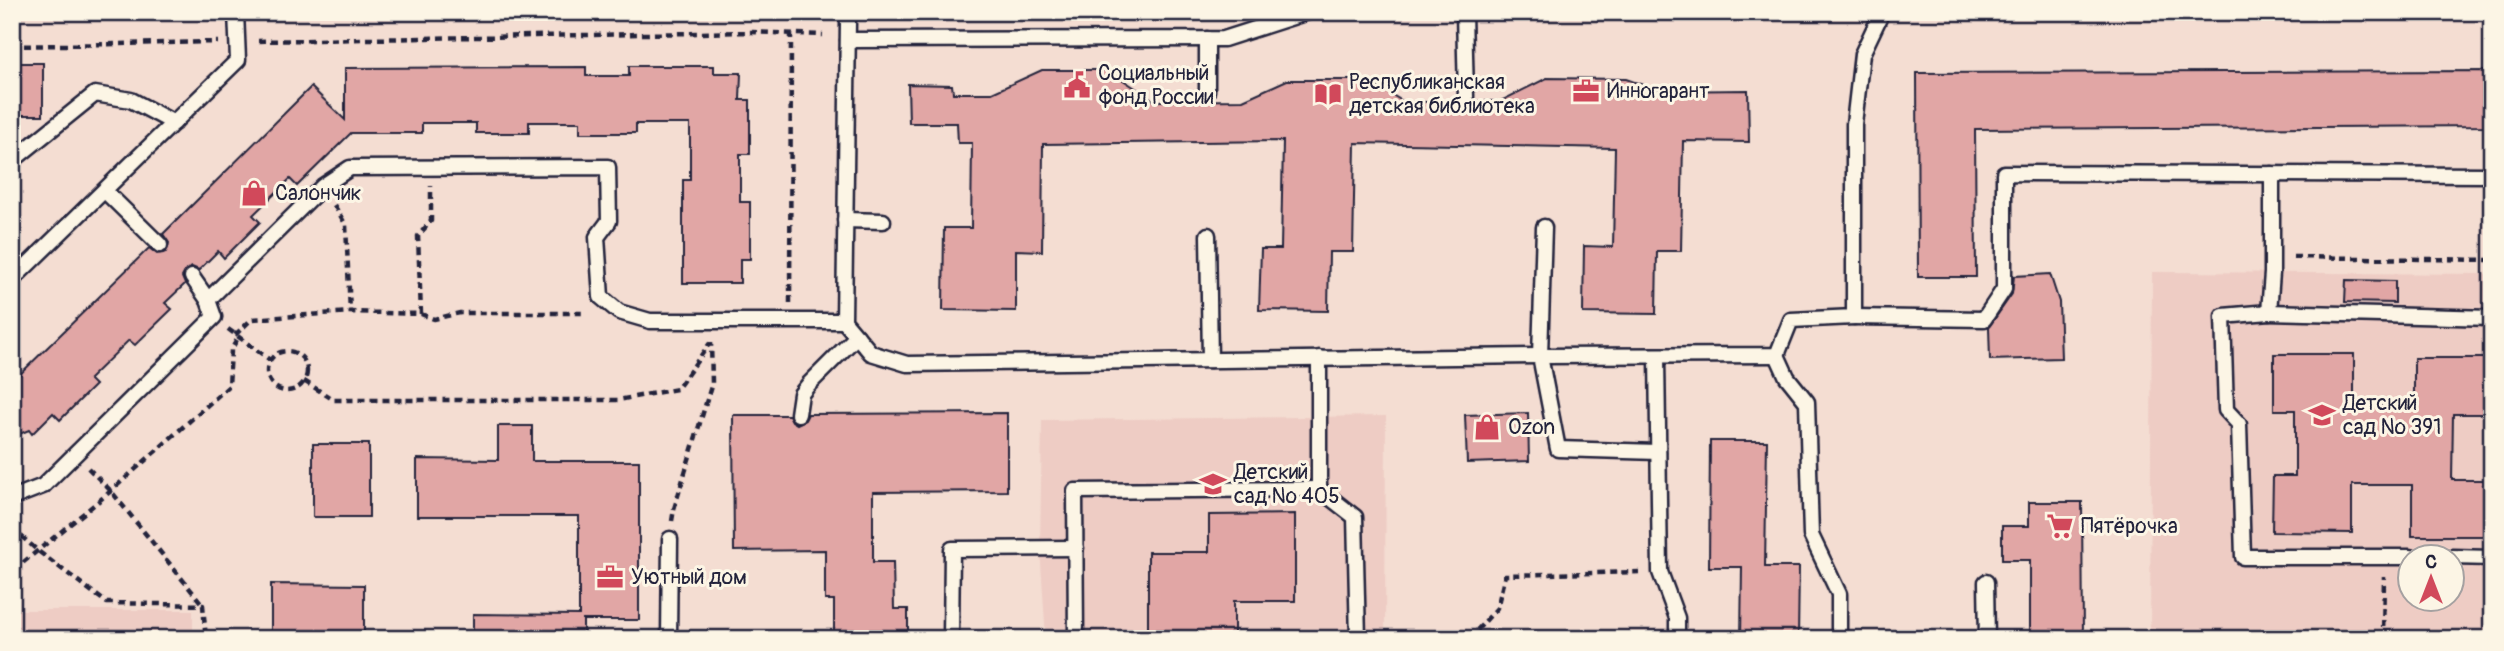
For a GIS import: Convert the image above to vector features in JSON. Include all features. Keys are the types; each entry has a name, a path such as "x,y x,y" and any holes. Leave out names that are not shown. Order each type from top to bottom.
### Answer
{"lane":[{"path":"12,280 239,61 236,12"},
{"path":"846,12 848,40 844,321 872,353 907,364 1777,355"},
{"path":"848,40 1224,39 1307,12"},
{"path":"1464,12 1466,97"},
{"path":"1854,317 1854,124 1862,54 1882,12"},
{"path":"1207,39 1207,91"},
{"path":"12,161 95,94 131,100 174,123"},
{"path":"208,300 323,186 350,168 608,167 609,220 597,237 601,297 619,312 650,321 844,321"},
{"path":"1839,639 1839,594 1811,536 1808,402 1787,377 1777,355 1791,320 1854,317 1984,319 2004,289 2004,173 2492,175"},
{"path":"2269,312 2273,174"},
{"path":"105,191 160,245"},
{"path":"845,220 883,220"},
{"path":"1544,227 1540,356 1558,449 1658,452"},
{"path":"1208,235 1210,360"},
{"path":"12,498 43,486 214,317 208,300 192,277"},
{"path":"2396,557 2244,557 2239,424 2226,410 2222,316 2269,312 2492,318"},
{"path":"799,414 802,394 808,384 857,336"},
{"path":"1657,357 1660,572 1677,618 1677,639"},
{"path":"1319,359 1319,489"},
{"path":"1076,639 1075,491 1319,489 1355,517 1358,639"},
{"path":"670,539 670,639"},
{"path":"951,639 952,549 1076,548"},
{"path":"2466,557 2492,558"},
{"path":"1986,582 1987,639"}],"path":[{"path":"12,46 724,33 823,35"},
{"path":"790,321 791,34"},
{"path":"421,314 418,236 431,220 431,168"},
{"path":"323,186 346,225 350,312"},
{"path":"2271,257 2492,260"},
{"path":"12,565 20,565 111,491 229,386 231,350 237,337 252,319 350,312 421,314 434,319 460,313 619,312"},
{"path":"214,317 270,360"},
{"path":"304,381 334,400 618,400 677,389 726,321"},
{"path":"670,539 674,509 712,383 711,342"},
{"path":"279,352 297,353 306,363 307,375 304,381 294,390 287,391 274,386 267,374 270,360 279,352"},
{"path":"75,455 111,491 203,605 205,639"},
{"path":"12,528 107,603 203,605"},
{"path":"2383,639 2384,557"},
{"path":"1469,639 1497,608 1505,575 1660,572"}],"shaded area":[{"name":"Детский сад № 391","path":"2152,272 2492,274 2492,639 2150,639"},
{"name":"Детский сад № 405","path":"1386,416 1385,639 1046,639 1040,548 1042,420"},
{"path":"12,610 193,610 193,639 12,639"}],"building":[{"path":"12,63 43,63 43,115 12,115"},
{"path":"629,66 714,66 714,73 741,73 740,100 750,100 750,154 740,154 740,202 750,202 750,259 740,259 740,283 683,283 683,180 690,180 690,124 636,124 636,133 580,133 580,122 529,122 529,133 476,133 476,123 422,123 422,133 351,133 297,186 290,179 253,215 260,222 224,258 218,251 199,270 192,267 186,270 182,277 185,284 165,303 172,309 135,345 129,340 89,379 95,385 60,420 53,413 32,434 29,430 12,437 12,382 149,248 157,254 166,252 169,243 163,234 311,87 345,120 345,68 586,67 586,76 629,76"},
{"path":"1042,70 1108,70 1155,101 1243,100 1287,80 1367,80 1404,102 1458,102 1466,107 1474,101 1501,101 1547,78 1626,79 1660,91 1748,90 1749,142 1683,141 1681,251 1657,251 1656,314 1583,313 1584,246 1613,247 1615,148 1355,143 1353,252 1329,252 1328,311 1259,310 1261,249 1281,249 1283,141 1043,144 1042,251 1016,250 1016,311 943,310 944,228 971,228 972,143 958,143 957,123 909,123 908,84 952,85 953,93 992,93"},
{"path":"2492,71 2492,126 1975,129 1976,277 1918,277 1917,73"},
{"path":"2050,274 2059,302 2061,358 1990,360 1989,327 2012,294 2014,276"},
{"path":"2346,280 2395,281 2395,303 2345,302"},
{"path":"2274,354 2354,354 2354,405 2414,405 2414,358 2492,358 2492,414 2453,414 2452,480 2492,480 2492,536 2412,536 2412,485 2352,485 2352,533 2272,532 2273,476 2295,476 2295,410 2274,410"},
{"path":"1007,413 1007,491 873,492 873,562 893,562 894,609 908,609 908,639 834,639 834,600 825,600 825,550 734,551 733,415 789,415 797,424 805,420 808,414"},
{"path":"1528,413 1529,461 1467,463 1465,415"},
{"path":"498,426 532,426 532,461 639,461 639,620 583,620 583,639 473,639 473,614 579,615 579,516 417,516 417,459 498,460"},
{"path":"1710,441 1767,441 1765,567 1799,567 1798,639 1741,639 1742,567 1709,567"},
{"path":"313,444 369,444 369,517 313,517"},
{"path":"2029,502 2082,502 2083,639 2030,639 2030,560 2002,560 2002,526 2029,526"},
{"path":"1295,514 1295,601 1234,601 1234,638 1148,638 1148,552 1209,552 1209,515"},
{"path":"271,584 364,585 364,639 271,639"}],"place":[{"name":"Социальный фонд России","path":"1077,85"},
{"name":"Инногарант","path":"1586,91"},
{"name":"Республиканская детская библиотека","path":"1328,94"},
{"name":"Салончик","path":"254,193"},
{"name":"Детский сад № 391","path":"2322,415"},
{"name":"Ozon","path":"1487,427"},
{"name":"Детский сад № 405","path":"1213,484"},
{"name":"Пятёрочка","path":"2060,526"},
{"name":"Уютный дом","path":"610,577"}]}
